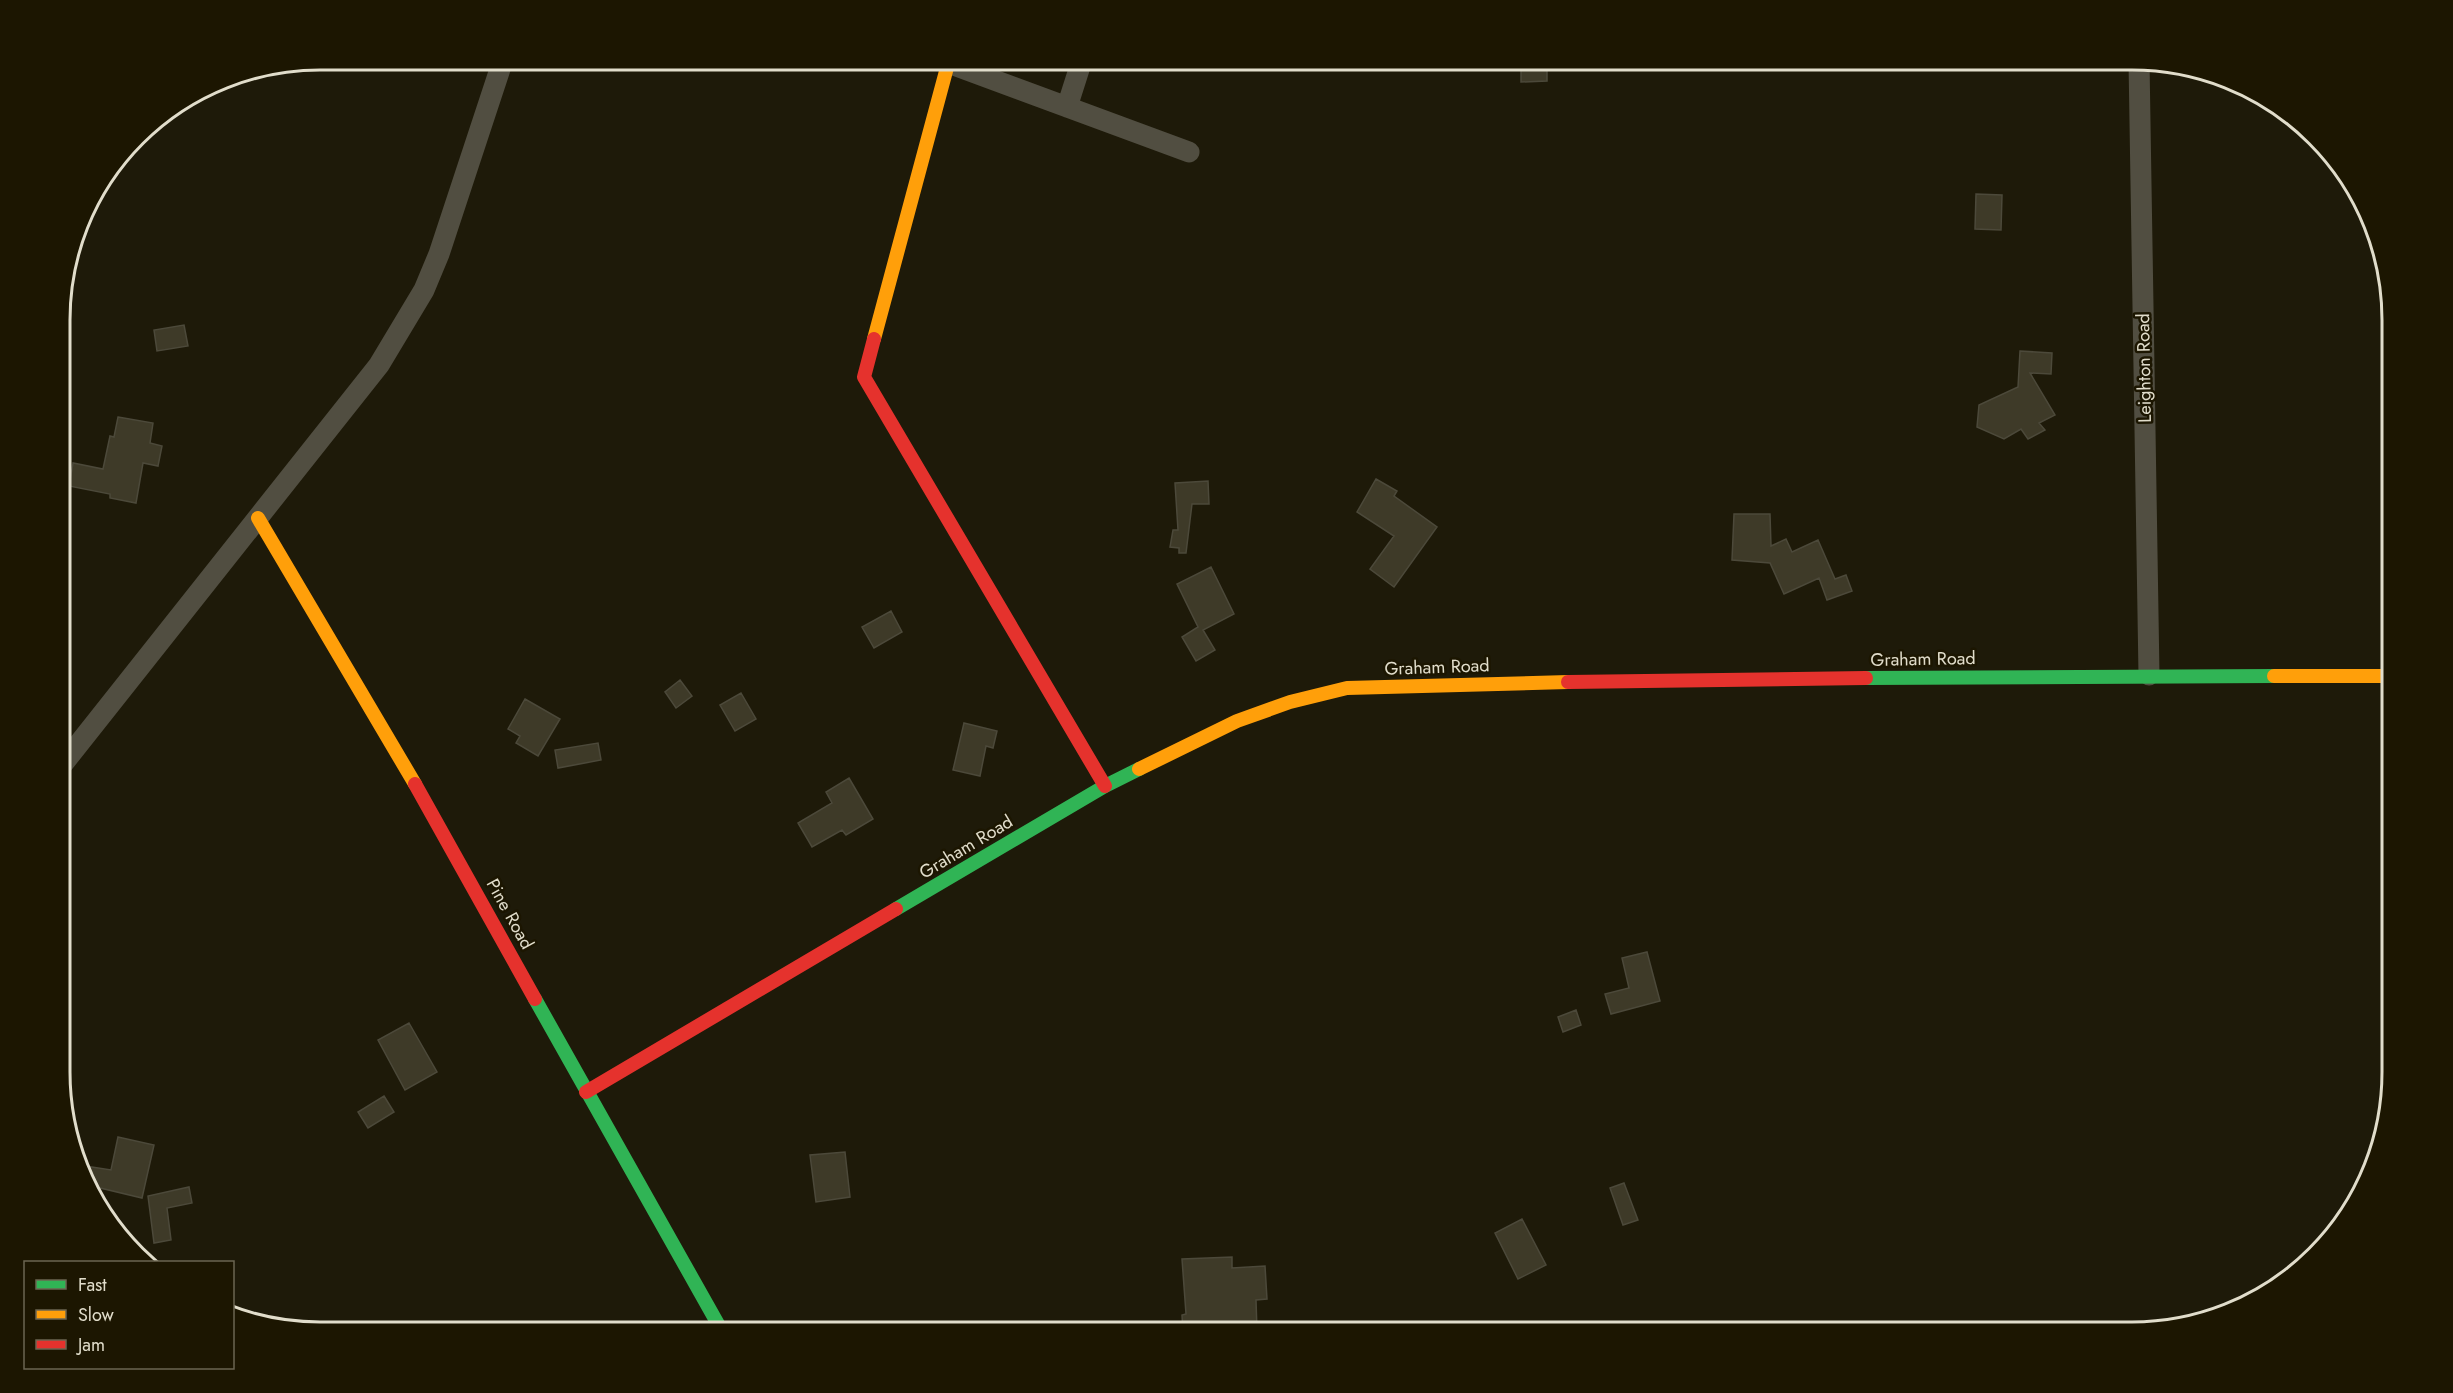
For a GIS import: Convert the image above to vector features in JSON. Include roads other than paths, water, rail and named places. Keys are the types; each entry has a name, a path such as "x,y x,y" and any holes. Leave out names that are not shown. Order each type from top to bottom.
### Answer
{"street":[{"path":"70,755 380,365 424,290 458,202 500,70"},
{"path":"946,70 864,377 1105,786"},
{"path":"971,70 1189,153"},
{"path":"1067,107 1079,70"},
{"name":"Leighton Road","path":"2139,70 2149,675"},
{"name":"Pine Road","path":"258,518 382,726 717,1322"},
{"name":"Graham Road","path":"586,1092 1105,786 1237,721 1290,702 1347,688 1454,683 2149,675 2382,676"}]}
